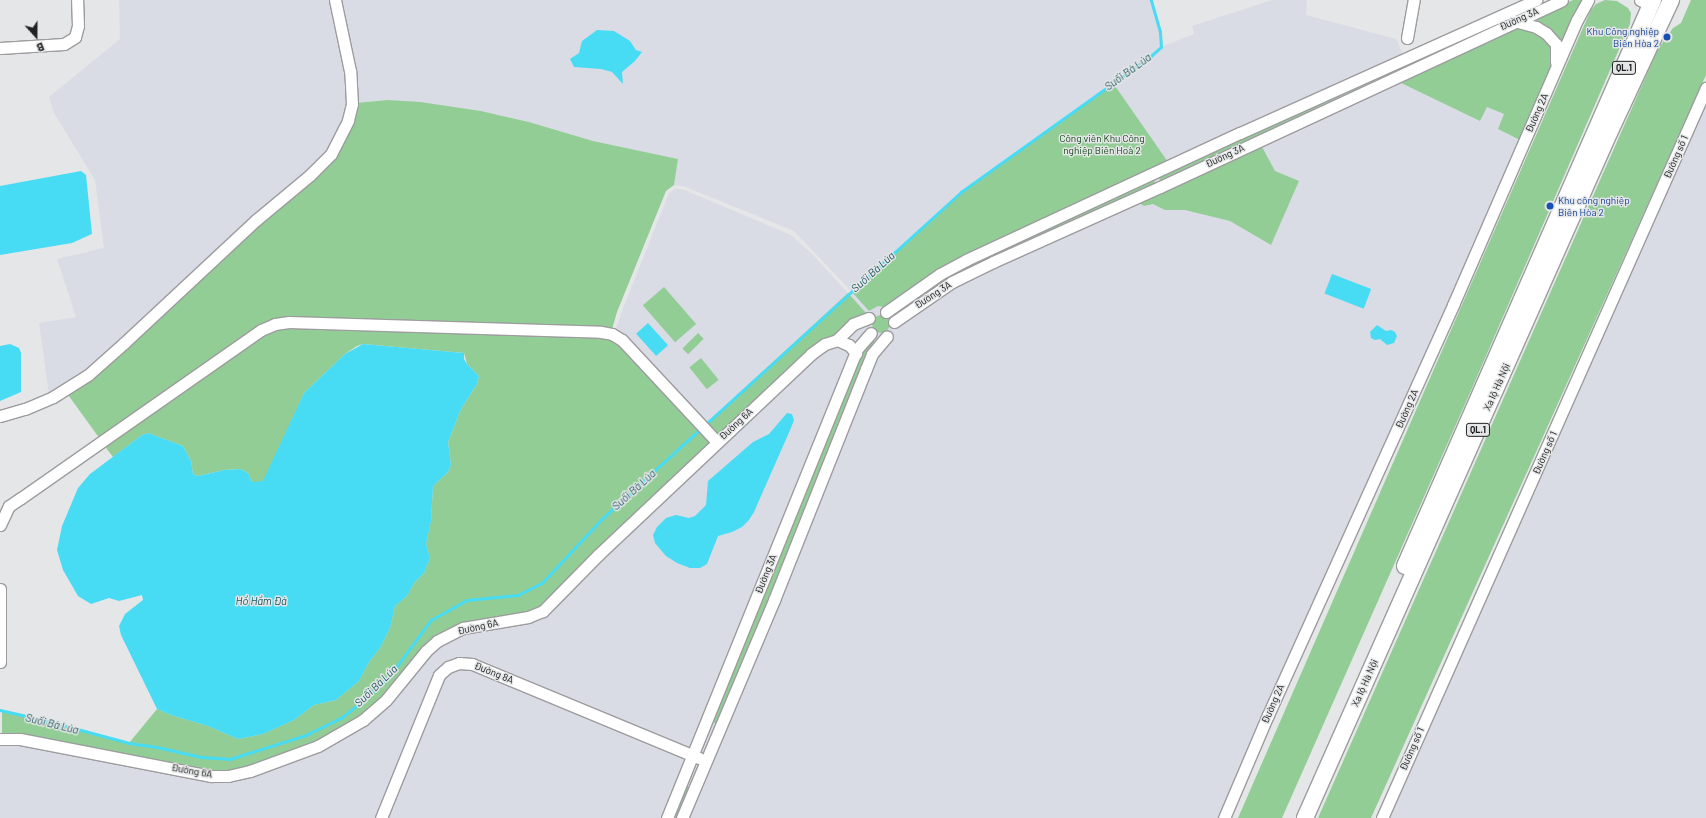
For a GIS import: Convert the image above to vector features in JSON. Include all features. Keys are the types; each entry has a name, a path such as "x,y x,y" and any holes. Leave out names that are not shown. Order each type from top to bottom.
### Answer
{"highway":[{"name":"Xa lộ Hà Nội","path":"1305,818 1609,133 1671,0"},
{"name":"Xa lộ Hà Nội","path":"1293,818 1500,351 1648,2"}],"street":[{"path":"0,48 64,44 70,41 75,37 78,26 78,0"},
{"path":"0,416 25,409 52,397 88,375 256,220 310,175 331,154 348,120 352,104 350,71 335,0"},
{"path":"1407,38 1414,0"},
{"name":"Đường 3A","path":"886,312 940,274 966,260 1536,0"},
{"name":"Đường 3A","path":"894,322 952,282 993,262 1160,187 1514,21 1562,0"},
{"name":"Đường 2A","path":"1224,818 1268,715 1454,305 1577,20 1588,0"},
{"path":"1514,21 1536,27 1553,40 1557,50 1555,72"},
{"name":"Đường số 1","path":"1382,818 1706,88"},
{"path":"1154,174 1160,187"},
{"path":"877,311 886,312 891,316 894,322 893,330 887,336 879,337 871,333 867,324 869,318 877,311"},
{"name":"Đường 6A","path":"0,739 20,739 211,776 228,776 250,771 318,746 363,720 386,700 426,651 437,641 463,628 528,617 543,611 556,600 598,555 714,439 814,352 825,344 837,340 853,324 869,318"},
{"path":"0,525 9,506 261,330 275,324 289,322 607,333 622,340 714,439"},
{"name":"Đường 3A","path":"667,818 856,353 871,333"},
{"name":"Đường 3A","path":"682,818 774,600 869,361 872,354 887,336"},
{"path":"837,340 849,345 856,353"},
{"path":"0,589 0,662"},
{"name":"Đường 8A","path":"381,818 439,675 448,667 459,663 472,664 706,760"}],"shaded area":[{"path":"119,0 332,0 340,30 349,103 345,119 330,150 86,372 49,395 39,323 76,317 57,259 104,248 95,180 54,113 49,97 120,39"},
{"path":"338,0 1151,0 1160,32 1161,47 1194,34 1192,26 1272,0 1307,0 1306,15 1396,39 1403,54 1498,12 1506,30 1553,65 1220,818 0,818 0,742 3,741 2,710 129,743 615,332 669,193 675,189 682,189 791,235 813,255 848,293 851,291 794,231 683,186 674,185 678,159 593,141 529,122 481,111 388,100 355,103","holes":["1113,83 1167,162 869,310 851,291 961,192"]},
{"path":"1706,95 1706,818 1385,818"}],"green space":[{"path":"1573,0 1582,0 1559,49 1525,21"},
{"path":"1605,0 1617,1 1628,8 1631,13 1630,24 1473,386 1282,818 1238,818 1591,10 1596,4"},
{"path":"1691,0 1706,0 1706,75 1371,818 1318,818 1658,49 1673,28 1681,23"},
{"path":"1502,20 1161,181 1158,177 1234,142"},
{"path":"1517,25 1535,29 1551,42 1553,64 1520,140 1498,129 1504,114 1487,107 1480,121 1397,81"},
{"name":"Công viên Khu Công nghiệp Biên Hoà 2","path":"1113,83 1168,162 885,307 878,306 869,311 851,291 961,192"},
{"path":"388,100 420,102 481,111 529,122 593,141 678,159 674,185 666,191 617,312 610,336 616,339 701,428 848,293 866,313 863,320 863,327 823,342 809,352 596,553 542,609 527,614 463,626 436,638 423,649 384,698 361,718 317,743 249,768 228,773 211,773 21,736 2,736 2,710 129,743 157,709 171,715 208,726 238,739 263,734 294,720 314,705 336,700 359,681 369,662 380,648 390,628 395,606 407,596 414,583 424,573 430,558 426,544 431,521 433,486 448,472 451,465 448,442 461,409 477,384 479,376 467,364 464,353 363,344 357,346 345,354 304,393 269,471 263,481 258,483 252,482 248,473 240,469 224,470 198,476 193,474 191,461 183,446 148,433 142,435 113,457 103,444 262,333 276,327 288,325 359,327 360,321 289,319 274,321 259,328 100,439 66,392 90,376 126,345 258,222 313,177 333,156 344,138 351,122 355,103"},
{"path":"1261,145 1275,171 1299,181 1271,245 1230,221 1185,210 1165,210 1153,204 1144,206 1138,202"},
{"path":"1153,179 1156,184 896,315 894,311 943,278 968,264"},
{"path":"664,287 696,324 675,342 643,305"},
{"path":"881,315 887,318 890,324 887,330 881,333 875,330 872,324 875,318"},
{"path":"698,333 704,339 688,354 682,349"},
{"path":"872,340 876,342 868,352 770,598 716,724 712,721 862,351"},
{"path":"701,358 719,380 707,389 689,367"},
{"path":"685,786 690,787 677,818 672,818"}],"water":[{"path":"597,30 614,31 630,41 636,50 642,52 635,61 622,72 623,84 612,72 601,69 574,67 570,59 579,53 582,41"},
{"path":"81,171 86,175 92,234 72,243 0,255 0,186"},
{"path":"1332,274 1371,289 1364,309 1324,294"},
{"path":"648,323 668,345 656,356 636,334"},
{"path":"1377,325 1386,331 1391,330 1395,332 1397,336 1394,343 1387,345 1380,339 1375,340 1371,338 1370,332"},
{"path":"10,344 19,348 21,353 21,392 0,401 0,346"},
{"name":"Hồ Hầm Đá","path":"363,344 464,353 464,359 467,364 479,376 477,384 461,409 448,442 451,465 448,472 433,486 431,521 426,544 430,558 424,573 414,583 407,596 395,606 390,628 380,648 369,662 359,681 336,700 314,705 294,720 263,734 238,739 208,726 171,715 157,709 121,635 119,626 125,614 143,600 142,595 119,601 109,598 91,604 78,596 63,570 57,550 62,526 78,488 90,474 142,435 148,433 183,446 191,461 193,474 198,476 224,470 240,469 248,473 252,482 263,481 304,393 345,354"},
{"path":"787,413 792,414 794,420 754,512 749,520 742,527 718,536 707,564 700,568 690,568 677,563 666,556 655,543 653,535 657,527 666,518 676,515 689,518 695,516 706,505 708,481 753,442 769,434"}],"waterway":[{"name":"Suối Bà Lúa","path":"705,425 961,192 1151,56 1161,47 1160,32 1151,0"},
{"name":"Suối Bà Lúa","path":"0,710 44,720 129,743 157,747 201,757 230,759 306,735 341,718 363,701 392,673 431,620 467,600 518,595 542,583 601,520 701,428"}],"place":[{"name":"Khu Công nghiệp Biên Hòa 2","path":"1667,37"},
{"name":"Khu công nghiệp Biên Hòa 2","path":"1550,206"}]}
